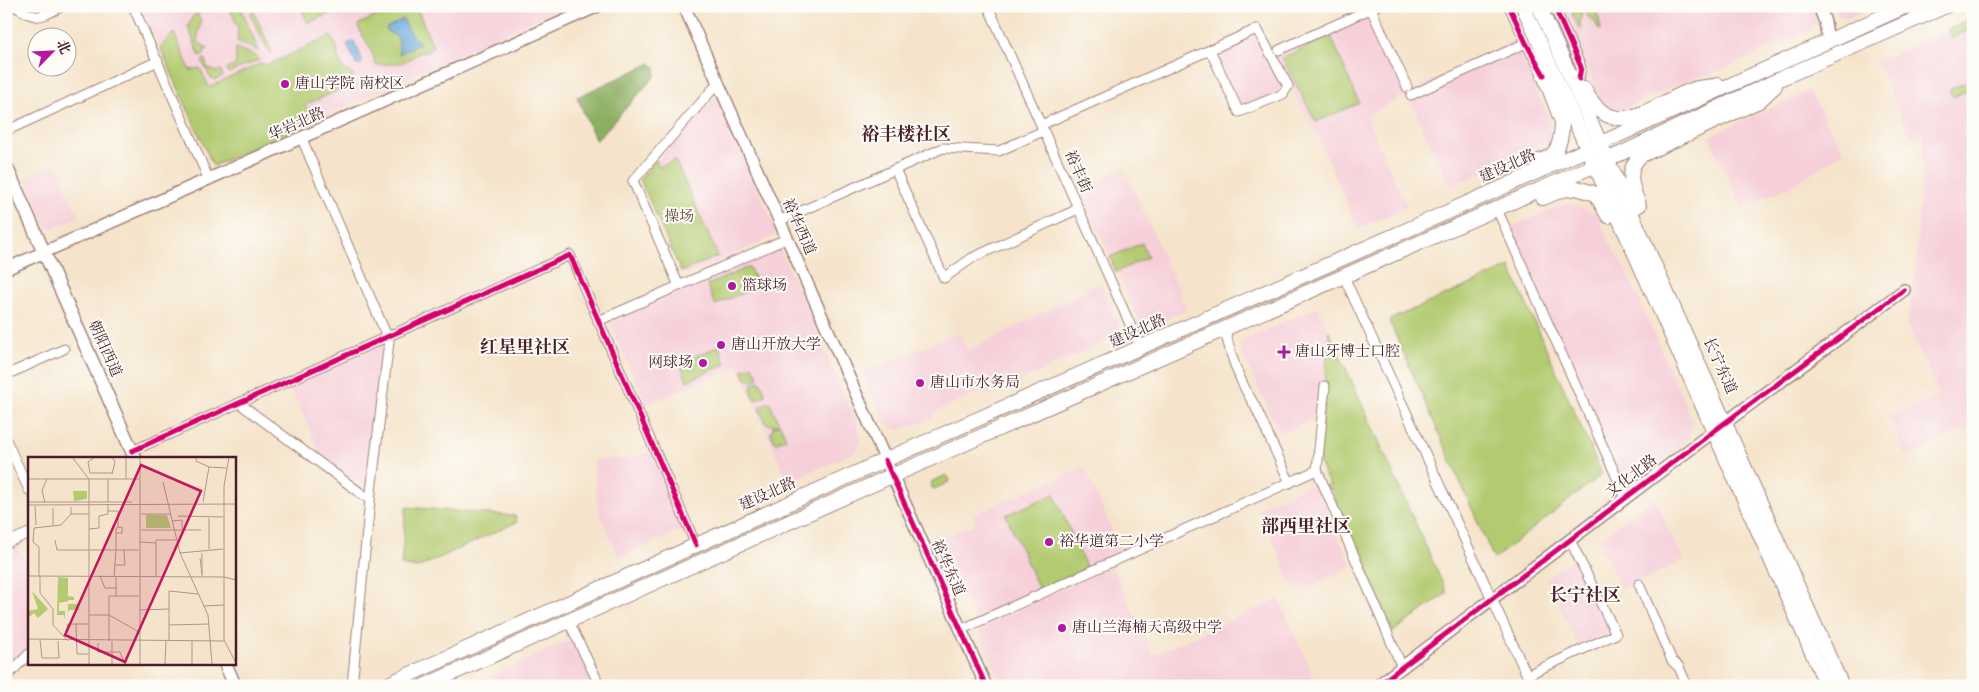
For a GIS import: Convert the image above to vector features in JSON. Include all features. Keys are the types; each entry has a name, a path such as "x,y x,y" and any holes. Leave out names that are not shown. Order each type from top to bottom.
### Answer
{"main road":[{"name":"长宁东道","path":"1523,6 1587,149 1657,284"},
{"name":"长宁东道","path":"1540,6 1609,159 1657,284 1720,427 1827,686"},
{"name":"建设北路","path":"384,686 885,460 1452,210 1906,6"},
{"path":"424,686 892,476 1344,278 1609,159 1784,77 1946,6"},
{"path":"1452,210 1486,185 1552,156 1559,145 1562,122 1544,75 1541,46"},
{"path":"1567,67 1579,79 1589,98 1600,110 1618,119 1639,115 1695,89 1736,83"},
{"path":"1459,226 1500,216 1553,194 1577,188 1596,194 1634,269 1657,284 1662,259 1632,188 1630,176 1636,161 1651,150 1759,101 1784,77"},
{"name":"朝阳西道","path":"6,166 35,244 43,253 133,455"},
{"name":"朝阳西道","path":"6,177 17,195"},
{"name":"长宁东道","path":"1720,427 1842,686"},
{"path":"225,664 235,686"}],"street":[{"path":"14,6 36,18 63,6"},
{"path":"133,6 209,180"},
{"name":"华岩北路","path":"6,269 302,140 598,6"},
{"name":"裕华西道","path":"684,6 885,460"},
{"name":"裕丰街","path":"988,6 1141,348"},
{"path":"1509,6 1526,43 1544,75"},
{"path":"1554,6 1581,67 1579,79"},
{"path":"1819,6 1825,22 1828,41"},
{"path":"1279,50 1374,8 1409,91 1526,43"},
{"path":"779,221 943,148 999,151 1042,128 1210,50 1257,29 1288,86 1283,94 1239,112 1210,50"},
{"path":"6,131 158,61"},
{"path":"679,286 633,181 718,83"},
{"path":"302,140 389,336 370,500 352,686"},
{"path":"895,169 944,278 972,258 1078,209"},
{"path":"1500,216 1626,498"},
{"path":"598,321 786,239"},
{"path":"133,455 239,403 570,255 696,545"},
{"path":"1344,278 1532,686"},
{"name":"文化北路","path":"1377,686 1904,290"},
{"path":"1225,329 1228,347 1290,483"},
{"path":"6,375 64,349"},
{"path":"1325,386 1317,470 1402,667"},
{"path":"239,403 370,500"},
{"path":"6,440 28,488"},
{"name":"裕华东道","path":"885,460 986,686"},
{"path":"960,630 1317,470"},
{"path":"6,543 28,533"},
{"path":"1527,675 1616,634 1570,540"},
{"path":"1639,584 1672,661 1679,667 1687,686"},
{"path":"569,622 600,686"},
{"path":"6,677 28,655"}],"shaded area":[{"name":"唐山学院 南校区","path":"141,6 565,6 213,166"},
{"path":"1561,6 1812,6 1817,21 1812,29 1717,72 1686,80 1617,112 1606,107 1602,102"},
{"path":"1833,6 1874,6 1848,18 1841,17"},
{"path":"1369,14 1405,96 1366,116 1407,207 1358,229 1319,139 1274,58"},
{"path":"1973,18 1973,426 1906,456 1889,417 1939,394 1907,323 1915,276 1924,132 1911,138 1876,62"},
{"path":"1257,32 1285,89 1246,104 1236,99 1216,50"},
{"path":"1514,40 1551,123 1548,141 1450,187 1407,94"},
{"path":"1809,91 1844,152 1795,184 1742,208 1709,136"},
{"path":"716,97 778,234 687,275 681,272 640,179"},
{"path":"55,163 79,217 52,229 47,229 26,178"},
{"path":"1124,168 1187,309 1143,330 1079,189"},
{"path":"1568,203 1597,214 1610,244 1627,272 1692,421 1687,442 1622,491 1506,229"},
{"name":"唐山开放大学","path":"779,247 857,423 861,437 857,451 788,482 738,366 646,405 610,323"},
{"path":"1100,283 1122,332 1119,335 991,395 977,393 934,412 935,416 908,428 898,430 885,423 863,373 959,332 968,351"},
{"name":"唐山牙博士口腔","path":"1318,307 1329,331 1320,416 1279,434 1238,343"},
{"path":"386,343 366,487 322,457 289,385"},
{"path":"651,451 685,529 619,557 597,507 594,460 631,458"},
{"name":"裕华道第二小学","path":"1084,466 1122,552 975,618 939,540 975,524 974,515"},
{"path":"1309,485 1317,489 1352,567 1296,592 1258,508"},
{"path":"1654,498 1684,561 1622,590 1598,540"},
{"path":"17,545 28,569 28,649 13,663 6,647 6,550"},
{"path":"1573,559 1581,576 1589,584 1609,626 1605,633 1578,645 1547,578"},
{"name":"唐山兰海楠天高级中学","path":"1112,566 1153,655 1279,599 1318,686 1003,686 979,632 987,625"},
{"path":"576,637 598,686 470,686"}],"green space":[{"path":"229,6 240,6 259,51 237,41 238,28"},
{"path":"300,6 346,6 308,23"},
{"path":"398,6 416,6 433,46 428,52 421,52 402,63 377,65 358,26"},
{"path":"1587,8 1594,8 1601,30 1588,17"},
{"path":"1579,11 1582,13 1580,23 1582,29 1579,28 1572,14"},
{"path":"254,12 272,52 270,54 250,14"},
{"path":"197,13 201,21 197,41 208,49 205,49 204,55 200,57 188,27 193,16"},
{"path":"1973,18 1973,28 1952,38 1948,30"},
{"path":"174,33 190,70 200,68 209,87 262,63 267,65 331,36 338,50 337,55 342,67 354,76 341,84 339,90 305,105 313,121 213,166 160,47"},
{"path":"1331,36 1359,103 1316,122 1282,58"},
{"path":"236,48 258,57 259,60 228,73 226,69 236,65"},
{"path":"205,58 207,67 216,72 221,70 223,76 215,80 210,77 202,61"},
{"path":"651,63 656,68 655,76 596,141 577,97"},
{"path":"1973,79 1973,88 1953,97 1949,90"},
{"name":"操场","path":"656,160 659,167 675,160 718,256 681,272 640,179"},
{"path":"1142,243 1148,257 1116,272 1110,257"},
{"name":"篮球场","path":"749,267 758,286 715,305 707,285"},
{"path":"1510,267 1602,474 1494,559 1389,320"},
{"path":"1329,331 1447,593 1393,632 1319,462"},
{"name":"网球场","path":"719,346 726,364 687,381 680,363"},
{"path":"753,366 759,378 753,381 746,379 742,371"},
{"path":"760,381 766,395 755,400 751,390 753,384"},
{"path":"769,401 779,423 773,426 766,423 759,408"},
{"path":"780,424 786,438 775,443 771,434 773,427"},
{"path":"946,475 950,479 949,482 934,489 932,488 931,482"},
{"path":"1054,494 1087,569 1039,590 1006,515"},
{"path":"406,507 515,516 517,522 417,568 401,565"}],"water":[{"path":"403,19 411,35 420,43 399,54 398,37 388,32 386,28"},
{"path":"354,41 363,61 360,65 356,65 347,44"}],"cycle path":[{"path":"1509,6 1526,43 1544,75"},
{"path":"1554,6 1581,67 1579,79"},
{"path":"132,451 570,255 696,545"},
{"path":"1377,686 1904,290"},
{"path":"885,460 986,686"}],"place":[{"name":"唐山学院 南校区","path":"285,84"},
{"name":"篮球场","path":"732,286"},
{"name":"唐山开放大学","path":"721,345"},
{"name":"唐山牙博士口腔","path":"1284,352"},
{"name":"网球场","path":"703,363"},
{"name":"唐山市水务局","path":"920,383"},
{"name":"裕华道第二小学","path":"1049,542"},
{"name":"唐山兰海楠天高级中学","path":"1062,628"}],"district":[{"name":"裕丰楼社区","path":"906,135"},
{"name":"红星里社区","path":"525,348"},
{"name":"部西里社区","path":"1306,527"},
{"name":"长宁社区","path":"1585,596"}]}
